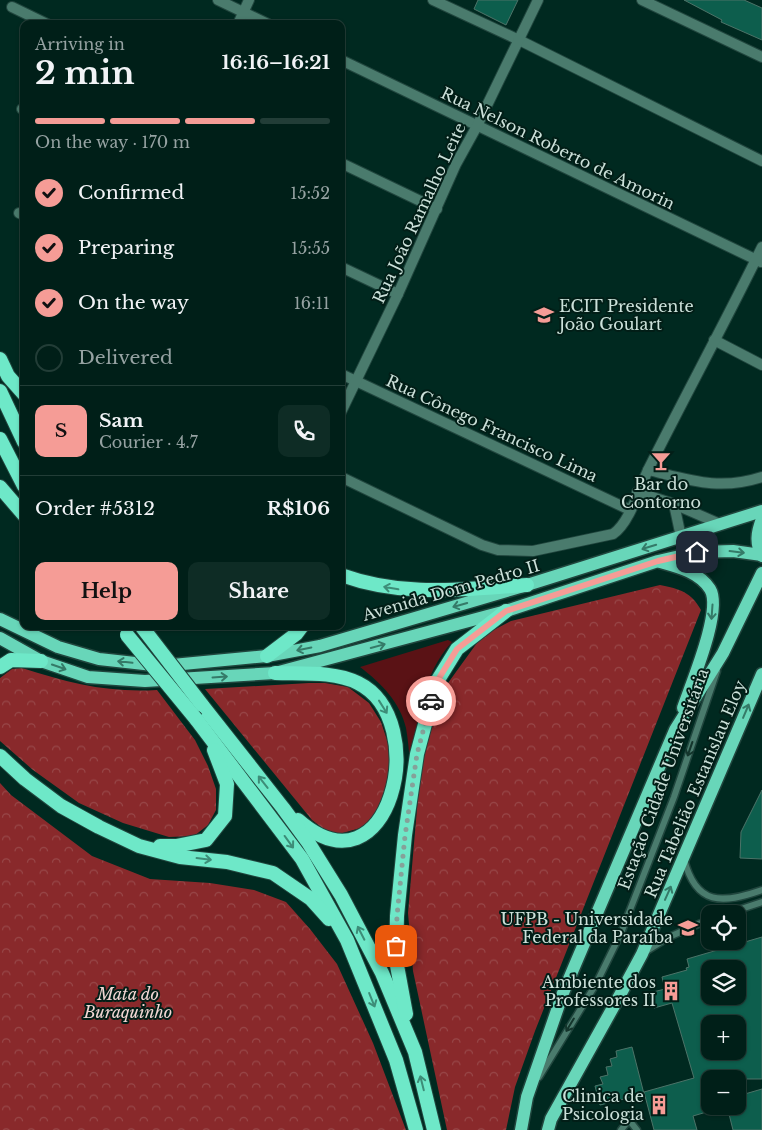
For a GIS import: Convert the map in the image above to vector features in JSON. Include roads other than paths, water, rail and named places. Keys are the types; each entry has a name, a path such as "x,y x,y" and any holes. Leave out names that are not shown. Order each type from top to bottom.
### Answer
{"highway":[{"path":"0,359 8,376 20,390"},
{"path":"0,392 20,434"},
{"path":"0,440 20,478"},
{"path":"0,487 20,510"},
{"path":"345,576 362,582 401,589 434,591 527,585"},
{"path":"434,1130 403,999 396,960 397,916 405,836 417,754 436,683 457,649 506,611"},
{"path":"123,630 198,723 302,859 348,940 396,1060 416,1130"},
{"path":"144,630 308,842 341,895 382,973 415,1052"},
{"path":"267,656 299,630"},
{"path":"0,667 11,660 41,661"},
{"path":"275,673 325,675 358,683 370,691 388,715 394,735 397,758 394,782 386,811 371,830 358,837 346,840 331,839 308,828 283,808"},
{"path":"139,846 176,846 206,840 225,816 227,784 216,754 198,723"},
{"path":"0,756 25,779 61,806 98,827 139,846 180,857 227,862 273,873 311,899 348,940"}],"main road":[{"name":"Avenida Dom Pedro II","path":"23,630 58,647 99,659 162,666 267,656 320,646 527,585 762,511"},
{"path":"762,518 757,530 757,543 762,555"},
{"name":"Avenida Dom Pedro II","path":"0,638 41,661 88,677 145,681 275,673 506,611 658,561 715,550 762,555"},
{"path":"658,561 688,570 700,578 710,589 713,597 710,630 675,730"},
{"name":"Rua Tabelião Estanislau Eloy","path":"521,1130 527,1097 563,994 675,730 723,653 762,573"},
{"name":"Avenida Dom Pedro II","path":"0,619 20,629"},
{"name":"Rua Tabelião Estanislau Eloy","path":"548,1130 551,1119 642,954 762,674"}],"street":[{"path":"218,0 260,20"},
{"path":"240,20 249,0"},
{"path":"433,0 519,40 762,162"},
{"name":"Rua João Ramalho Leite","path":"345,403 398,294 456,164 477,126 538,0"},
{"path":"642,0 762,57"},
{"path":"12,7 39,20"},
{"name":"Rua Nelson Roberto de Amorin","path":"345,62 759,261"},
{"path":"345,165 437,209"},
{"path":"345,479 482,545 498,550 533,551 613,534 620,528 630,510 637,492 714,340 759,261 762,247"},
{"path":"345,269 398,294"},
{"path":"714,340 762,365"},
{"name":"Rua Cônego Francisco Lima","path":"345,376 630,510"},
{"path":"648,470 714,485 741,483 762,477"},
{"path":"637,492 674,504 720,524"},
{"path":"674,504 681,537"}],"lane":[{"name":"Estação Cidade Universitária","path":"527,1097 596,984 621,933 674,797 723,653"},
{"path":"684,857 693,884 698,890 711,897 747,896 762,890"},
{"path":"746,907 762,902"},
{"path":"642,954 669,937 701,923"},
{"path":"621,1130 629,1120 637,1130"}],"place":[{"name":"ECIT Presidente João Goulart","path":"544,315"},
{"name":"Bar do Contorno","path":"661,461"},
{"name":"UFPB - Universidade Federal da Paraíba","path":"688,928"},
{"name":"Ambiente dos Professores II","path":"671,991"},
{"name":"Clinica de Psicologia","path":"659,1105"}],"park label":[{"name":"Mata do Buraquinho","path":"128,1003"}]}
